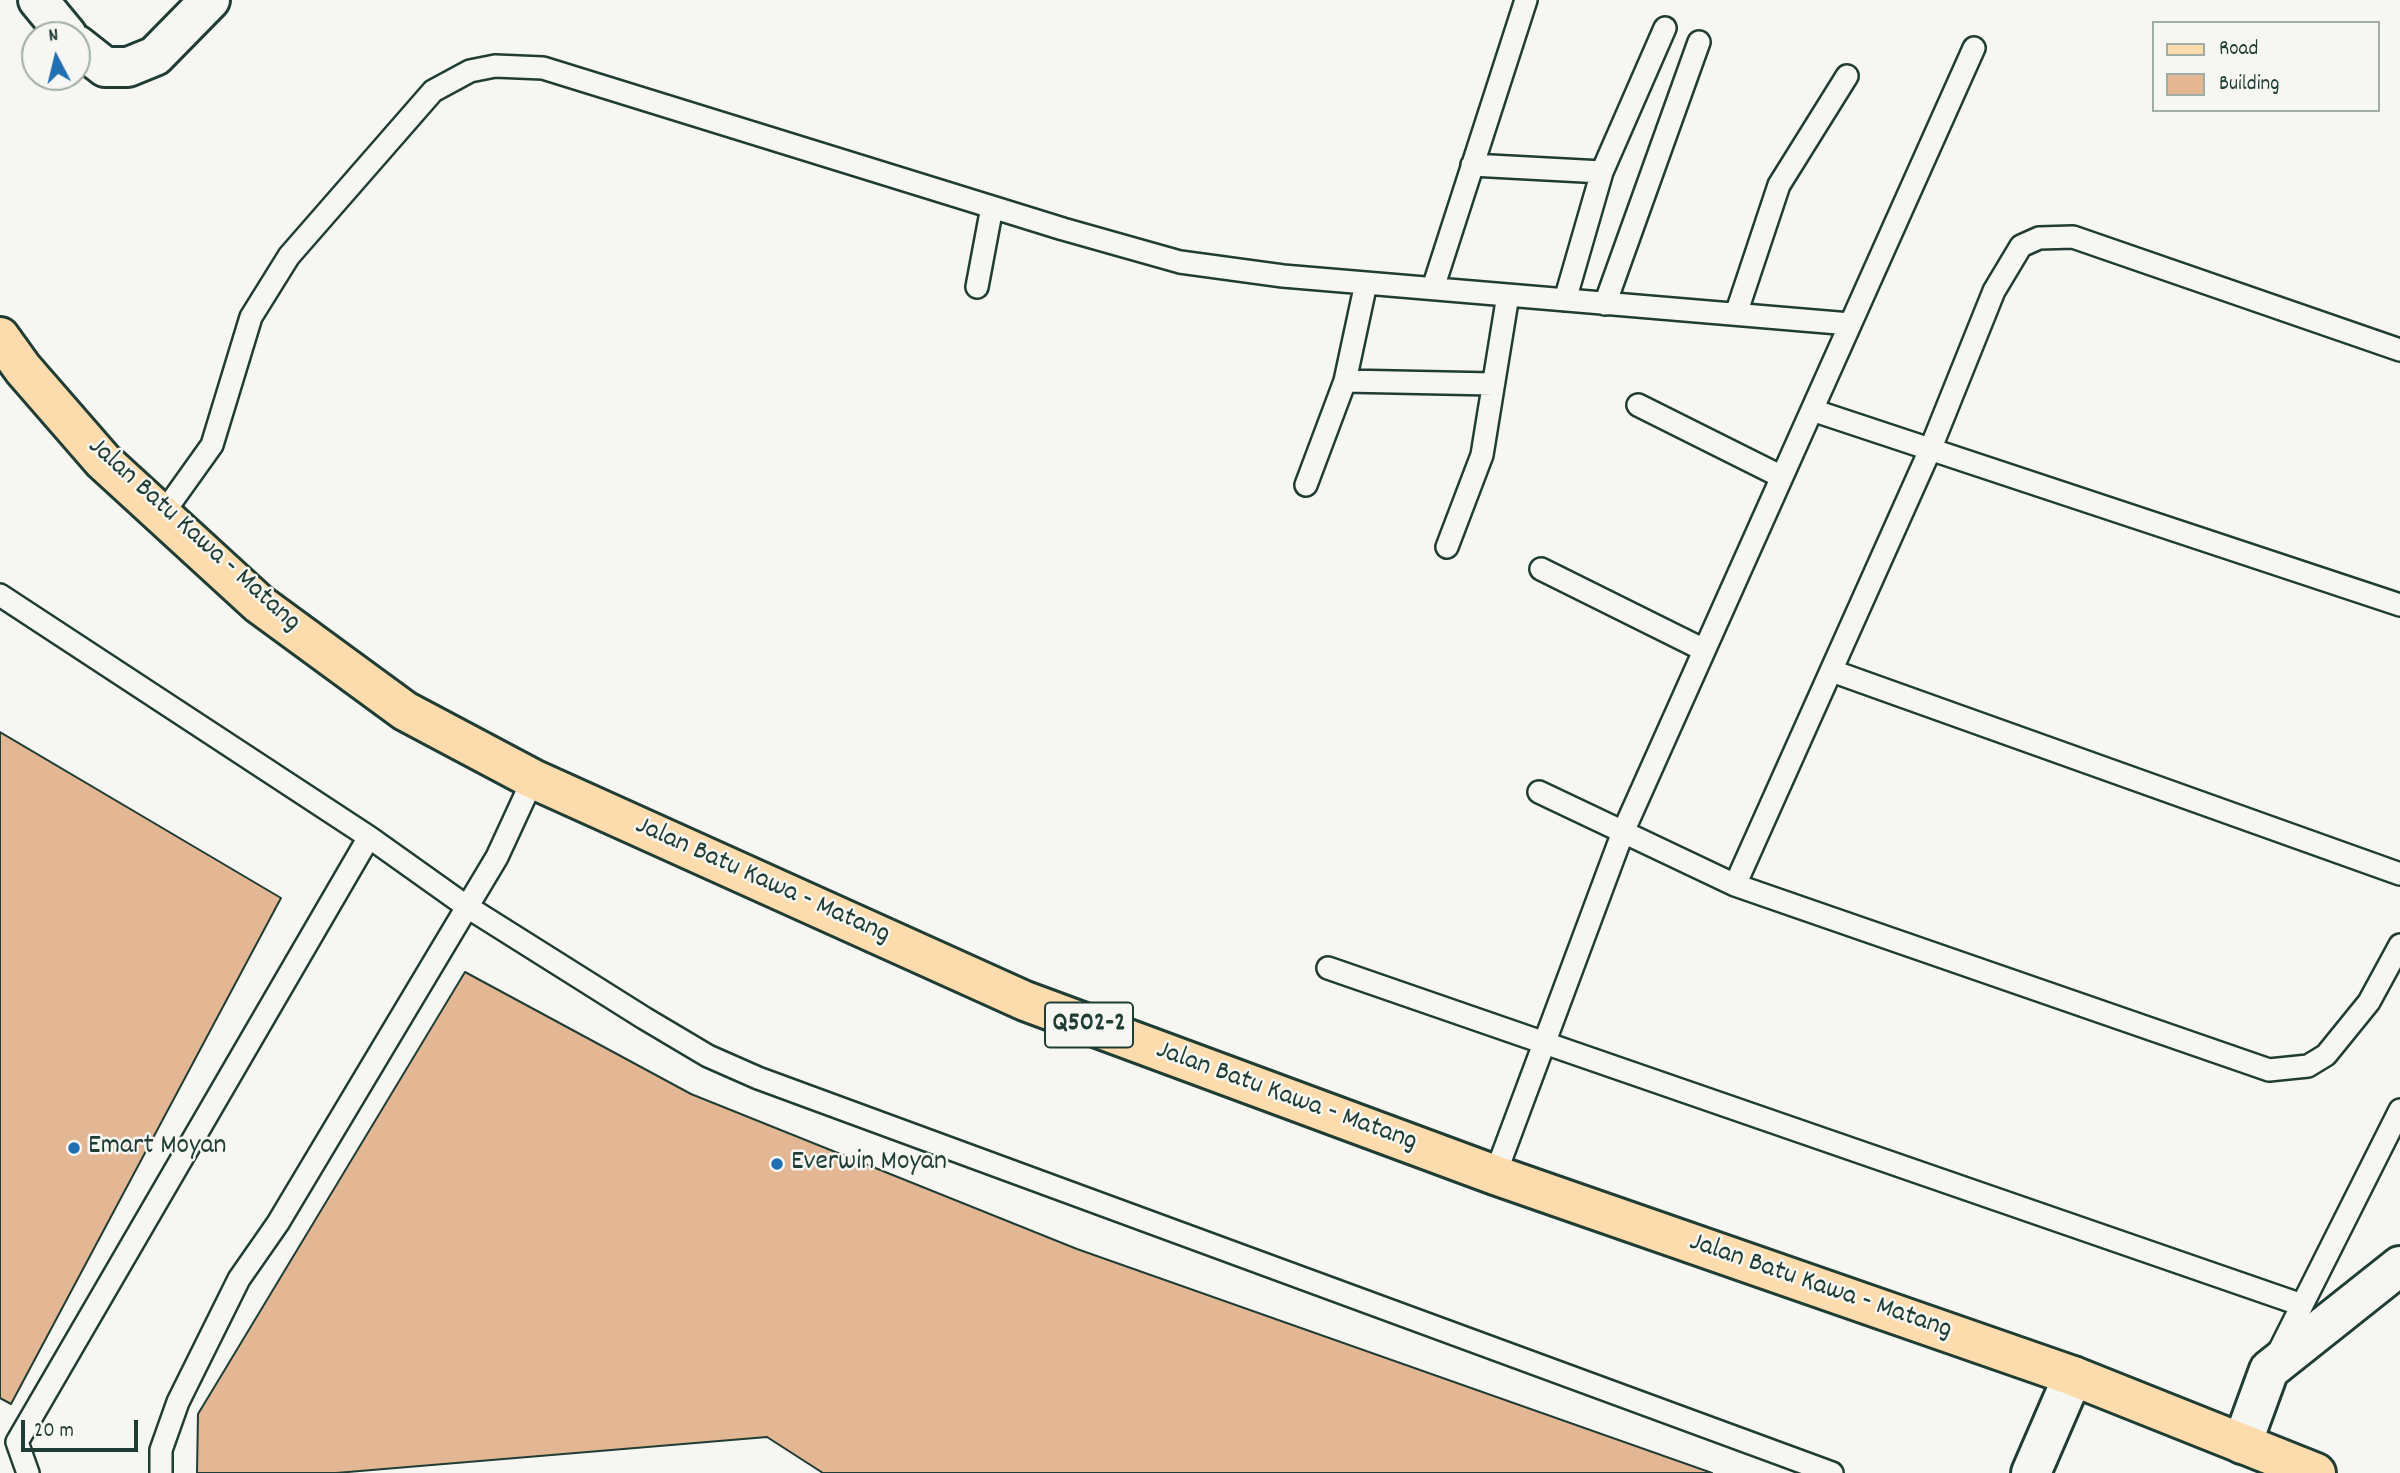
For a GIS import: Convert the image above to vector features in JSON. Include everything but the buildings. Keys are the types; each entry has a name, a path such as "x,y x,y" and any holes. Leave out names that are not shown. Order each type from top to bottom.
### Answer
{"main road":[{"name":"Jalan Batu Kawa - Matang","path":"0,337 23,369 103,461 259,604 405,711 533,779 1025,1001 1495,1175 2073,1376 2316,1473"}],"street":[{"path":"38,0 55,21"},
{"path":"91,56 105,67 128,67 155,56 210,0"},
{"path":"2242,1444 2269,1370 2400,1266"},
{"path":"2031,1473 2073,1376"}],"lane":[{"path":"1433,288 1526,0"},
{"path":"1565,300 1602,172 1665,28"},
{"path":"1605,303 1699,42"},
{"path":"1495,1175 1623,832 1975,48"},
{"path":"162,515 212,445 251,317 289,256 433,92 470,71 495,66 543,68 992,207 1180,262 1283,276 1850,324"},
{"path":"1736,314 1779,185 1847,76"},
{"path":"1472,164 1602,172"},
{"path":"977,286 992,207"},
{"path":"1735,886 1930,450 1994,291 2021,246 2039,238 2073,237 2400,350"},
{"path":"1306,485 1345,381 1366,283"},
{"path":"1447,547 1482,455 1508,295"},
{"path":"1345,381 1493,384"},
{"path":"1638,405 1782,477"},
{"path":"1812,410 2400,605"},
{"path":"1541,569 1704,650"},
{"path":"0,595 369,837 466,906 708,1056 758,1079 1832,1473"},
{"path":"1832,671 2400,874"},
{"path":"161,1473 161,1450 178,1402 239,1279 278,1223 497,857 533,779"},
{"path":"1539,792 1735,886 2269,1070 2308,1066 2326,1055 2369,1002 2400,945"},
{"path":"28,1473 17,1442 369,837"},
{"path":"1328,968 2302,1305"},
{"path":"2269,1370 2400,1110"}],"place":[{"name":"Emart Moyan","path":"74,1148"},
{"name":"Everwin Moyan","path":"777,1164"}]}
